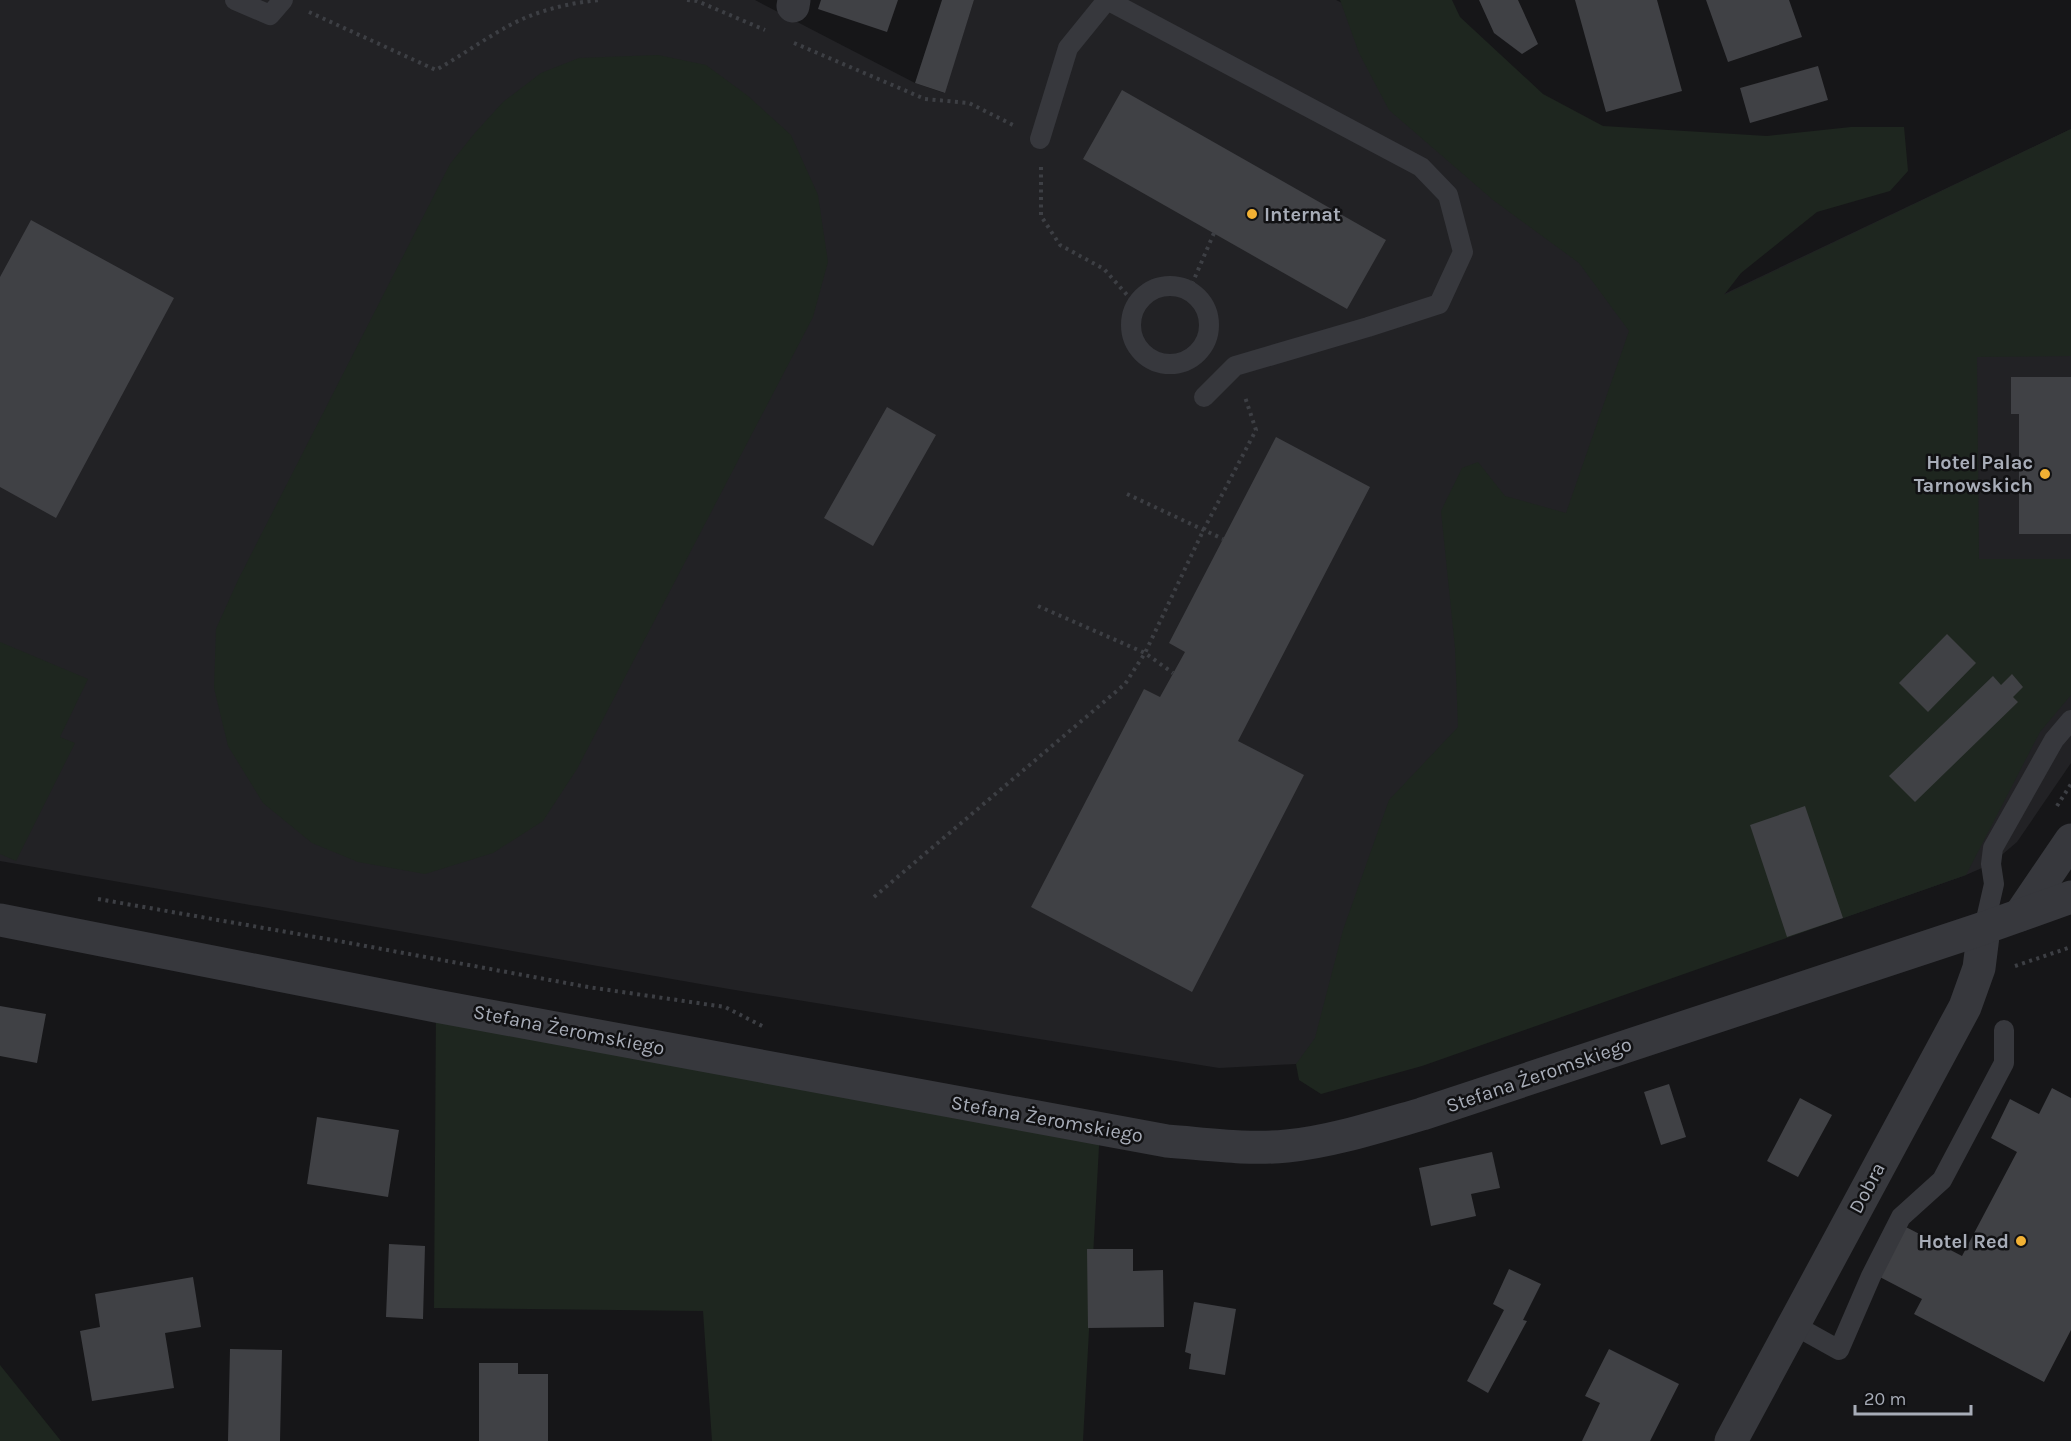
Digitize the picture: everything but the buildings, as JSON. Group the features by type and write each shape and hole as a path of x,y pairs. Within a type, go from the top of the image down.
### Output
{"street":[{"path":"2020,915 2071,840"},
{"name":"Stefana Żeromskiego","path":"0,920 436,1006 1167,1141 1247,1147 1288,1146 1346,1135 1422,1114 1984,928 2071,897"},
{"name":"Dobra","path":"1731,1441 1965,1007 1979,968 1984,928"}],"lane":[{"path":"235,0 270,15 283,0"},
{"path":"1040,139 1068,48 1107,0 1421,168 1448,195 1463,252 1439,304 1235,366 1204,397"},
{"path":"1175,286 1189,291 1202,301 1208,314 1209,330 1205,344 1195,356 1181,363 1166,364 1151,359 1139,349 1132,335 1131,320 1136,306 1146,294 1160,287 1175,286"},
{"path":"1984,928 1994,885 1990,864 1993,848 2054,740 2071,720"},
{"path":"1794,1325 1839,1350 1871,1276 1901,1217 1942,1180 2004,1063 2004,1030"}],"path":[{"path":"283,0 436,70 504,28 543,11 600,0"},
{"path":"687,0 697,1 773,34"},
{"path":"784,38 925,99 969,103 1040,139 1041,216 1060,245 1104,269 1136,306"},
{"path":"1189,291 1214,233"},
{"path":"874,897 1125,684 1145,653 1203,531 1256,430 1235,366"},
{"path":"1127,494 1203,531 1223,538"},
{"path":"1038,606 1145,653 1173,673"},
{"path":"2054,811 2071,784"},
{"path":"88,897 588,987 725,1007 776,1033"},
{"path":"1979,968 2015,966 2071,947"}],"shaded area":[{"path":"0,0 755,0 915,83 944,93 974,0 1336,0 1399,30 1722,295 2071,129 2071,763 2017,842 1991,864 1966,875 1843,918 1429,1023 1296,1064 1219,1068 729,989 0,861"},
{"path":"1340,0 1452,0 1460,17 1543,94 1603,126 1767,136 1851,127 1904,127 1908,171 1890,191 1817,212 1741,273 1724,295 2071,129 2071,356 1977,357 1979,559 2071,559 2071,695 2040,732 1966,875 1422,1066 1321,1094 1299,1080 1296,1064 1315,1038 1343,930 1389,800 1458,727 1455,648 1441,511 1462,468 1478,462 1505,496 1566,513 1629,331 1579,263 1493,200 1389,110 1359,53"},
{"path":"658,55 706,65 748,96 791,135 818,195 828,262 813,317 577,769 543,821 493,853 425,874 358,862 312,843 263,803 228,746 214,688 216,629 238,580 450,164 503,102 541,73 579,58"},
{"path":"0,642 88,679 60,737 75,743 16,861 0,854"},
{"path":"436,1006 1100,1128 1083,1441 712,1441 703,1311 434,1308"},
{"path":"0,1365 61,1441 0,1441"}],"place":[{"name":"Internat","path":"1252,214"},
{"name":"Hotel Palac Tarnowskich","path":"2045,474"},
{"name":"Hotel Red","path":"2021,1241"}]}
